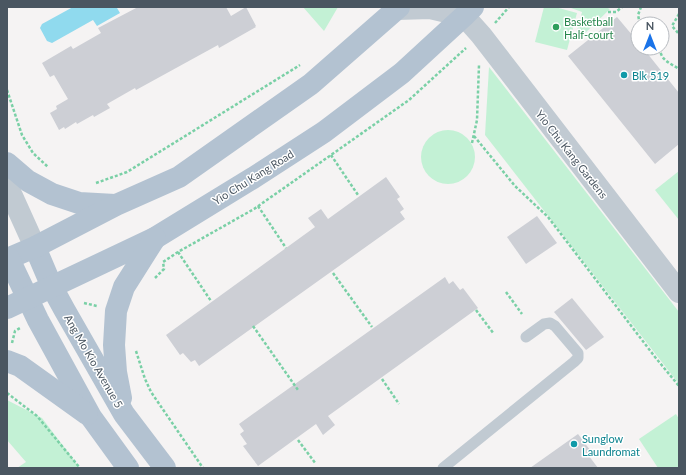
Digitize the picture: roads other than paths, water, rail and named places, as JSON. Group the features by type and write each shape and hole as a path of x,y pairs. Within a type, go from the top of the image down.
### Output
{"main road":[{"path":"128,468 91,416 38,320 8,258 35,247 116,205 179,177 311,84 398,8"},
{"name":"Yio Chu Kang Road","path":"7,308 155,238 260,174 324,132 402,73 467,10"},
{"path":"7,163 28,181 52,194 79,203 116,205"},
{"path":"124,414 116,372 114,345 116,311 124,287 155,238"},
{"name":"Ang Mo Kio Avenue 5","path":"35,247 64,309 124,414 165,468"},
{"path":"7,360 20,366 91,416"}],"street":[{"path":"398,8 467,10"},
{"name":"Yio Chu Kang Gardens","path":"467,10 481,35 679,292"},
{"path":"7,185 35,247"}],"lane":[{"path":"443,468 548,385 578,358 578,353 555,326 550,323 544,324 526,337"}],"water":[{"path":"73,7 118,7 117,8 120,13 97,26 93,20 52,43 47,41 40,28 42,24"}],"place":[{"name":"Basketball Half-court","path":"556,27"},
{"name":"Blk 519","path":"624,75"},
{"name":"Sunglow Laundromat","path":"574,444"}]}
